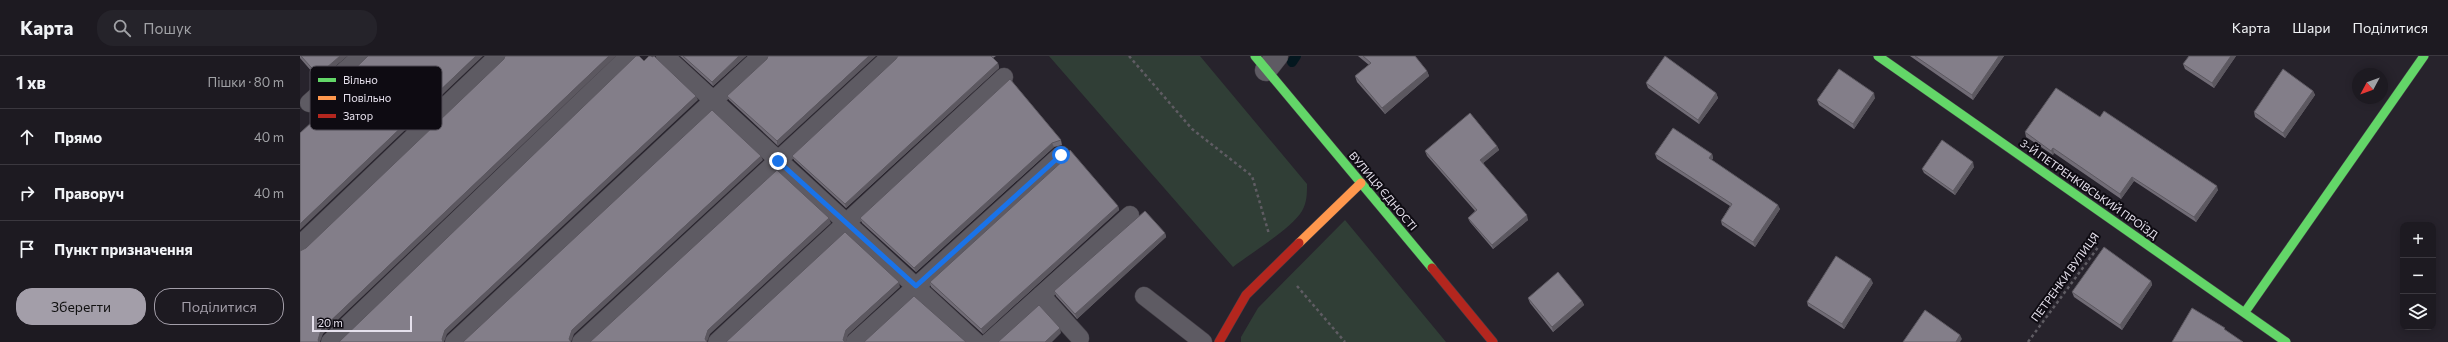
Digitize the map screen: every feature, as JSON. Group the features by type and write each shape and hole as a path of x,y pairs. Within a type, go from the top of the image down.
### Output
{"street":[{"name":"3-Й ПЕТРЕНКІВСЬКИЙ ПРОЇЗД","path":"1878,56 2286,342"},
{"path":"2245,312 2424,56"},
{"name":"ВУЛИЦЯ ЄДНОСТІ","path":"1266,61 1361,183 1493,342"},
{"path":"1219,342 1246,295 1277,263 1361,183"}],"lane":[{"path":"348,66 361,56"},
{"path":"442,109 498,56"},
{"path":"330,342 630,56"},
{"path":"665,56 976,342"},
{"path":"454,342 714,102 761,56"},
{"path":"581,342 891,56"},
{"path":"717,342 1004,77"},
{"path":"300,245 420,130"},
{"path":"855,342 1061,155"},
{"path":"988,342 1130,215"},
{"path":"1041,295 1080,338"},
{"path":"1144,296 1203,342"}],"path":[{"path":"1129,56 1192,129 1252,176 1277,263 1345,342"},
{"name":"ПЕТРЕНКИ ВУЛИЦЯ","path":"2028,342 2116,222"}],"green space":[{"path":"1049,56 1200,56 1307,184 1307,195 1304,208 1297,218 1280,233 1233,267"},
{"path":"1345,220 1446,342 1241,342 1241,337 1258,308"}],"building":[{"path":"301,56 340,56 328,66 310,66"},
{"path":"368,56 476,56 442,88 442,66 358,66"},
{"path":"505,56 609,56 321,330 318,340 319,342 300,342 300,251 306,248 430,130 442,130 442,118 504,59"},
{"path":"636,56 639,56 644,61 649,56 654,56 696,96 445,330 442,339 443,342 339,342"},
{"path":"683,56 739,56 712,82"},
{"path":"768,56 869,56 777,141 727,96 767,59"},
{"path":"898,56 991,56 998,63 845,204 792,156"},
{"path":"1363,56 1415,56 1427,71 1382,108 1355,76 1371,63"},
{"path":"1665,56 1716,93 1698,120 1646,83"},
{"path":"1915,56 1999,56 1972,95"},
{"path":"2189,56 2231,56 2212,83 2183,64"},
{"path":"1839,69 1874,93 1853,124 1817,100"},
{"path":"2283,69 2313,91 2283,133 2254,112"},
{"path":"1010,79 1061,140 1052,143 914,268 860,218"},
{"path":"2056,88 2100,117 2104,111 2217,186 2194,217 2132,177 2120,194 2053,148 2051,151 2025,132"},
{"path":"712,110 761,156 572,330 569,339 571,342 463,342"},
{"path":"1470,113 1497,146 1480,160 1527,215 1492,245 1468,218 1477,210 1425,151"},
{"path":"310,124 310,130 398,130 300,224 300,133"},
{"path":"1673,128 1712,154 1709,158 1778,205 1753,242 1721,221 1732,204 1655,154"},
{"path":"1942,140 1973,162 1953,191 1922,169"},
{"path":"1070,150 1118,206 981,329 930,282 1066,158"},
{"path":"777,170 829,218 708,330 705,339 707,342 590,342"},
{"path":"1145,211 1165,233 1075,314 1054,291"},
{"path":"845,232 899,282 846,330 843,340 845,342 726,342"},
{"path":"2104,247 2151,281 2120,325 2072,292"},
{"path":"1836,256 1871,279 1842,324 1807,302"},
{"path":"1558,272 1582,301 1552,327 1528,298"},
{"path":"914,296 966,342 864,342"},
{"path":"1039,305 1060,328 1045,342 998,342"},
{"path":"2192,308 2225,328 2224,329 2243,342 2172,342"},
{"path":"1925,310 1960,335 1956,342 1903,342"}],"waterway":[{"path":"1292,62 1296,56"}],"traffic: fast":[{"path":"1255,56 1432,268"},
{"path":"1878,56 2286,342"},
{"path":"2245,312 2424,56"}],"traffic: slow":[{"path":"1299,243 1361,183"}],"traffic: jam":[{"path":"1219,342 1246,295 1299,243"},
{"path":"1432,268 1493,342"}],"route":[{"path":"778,161 916,286 1061,155"}]}
